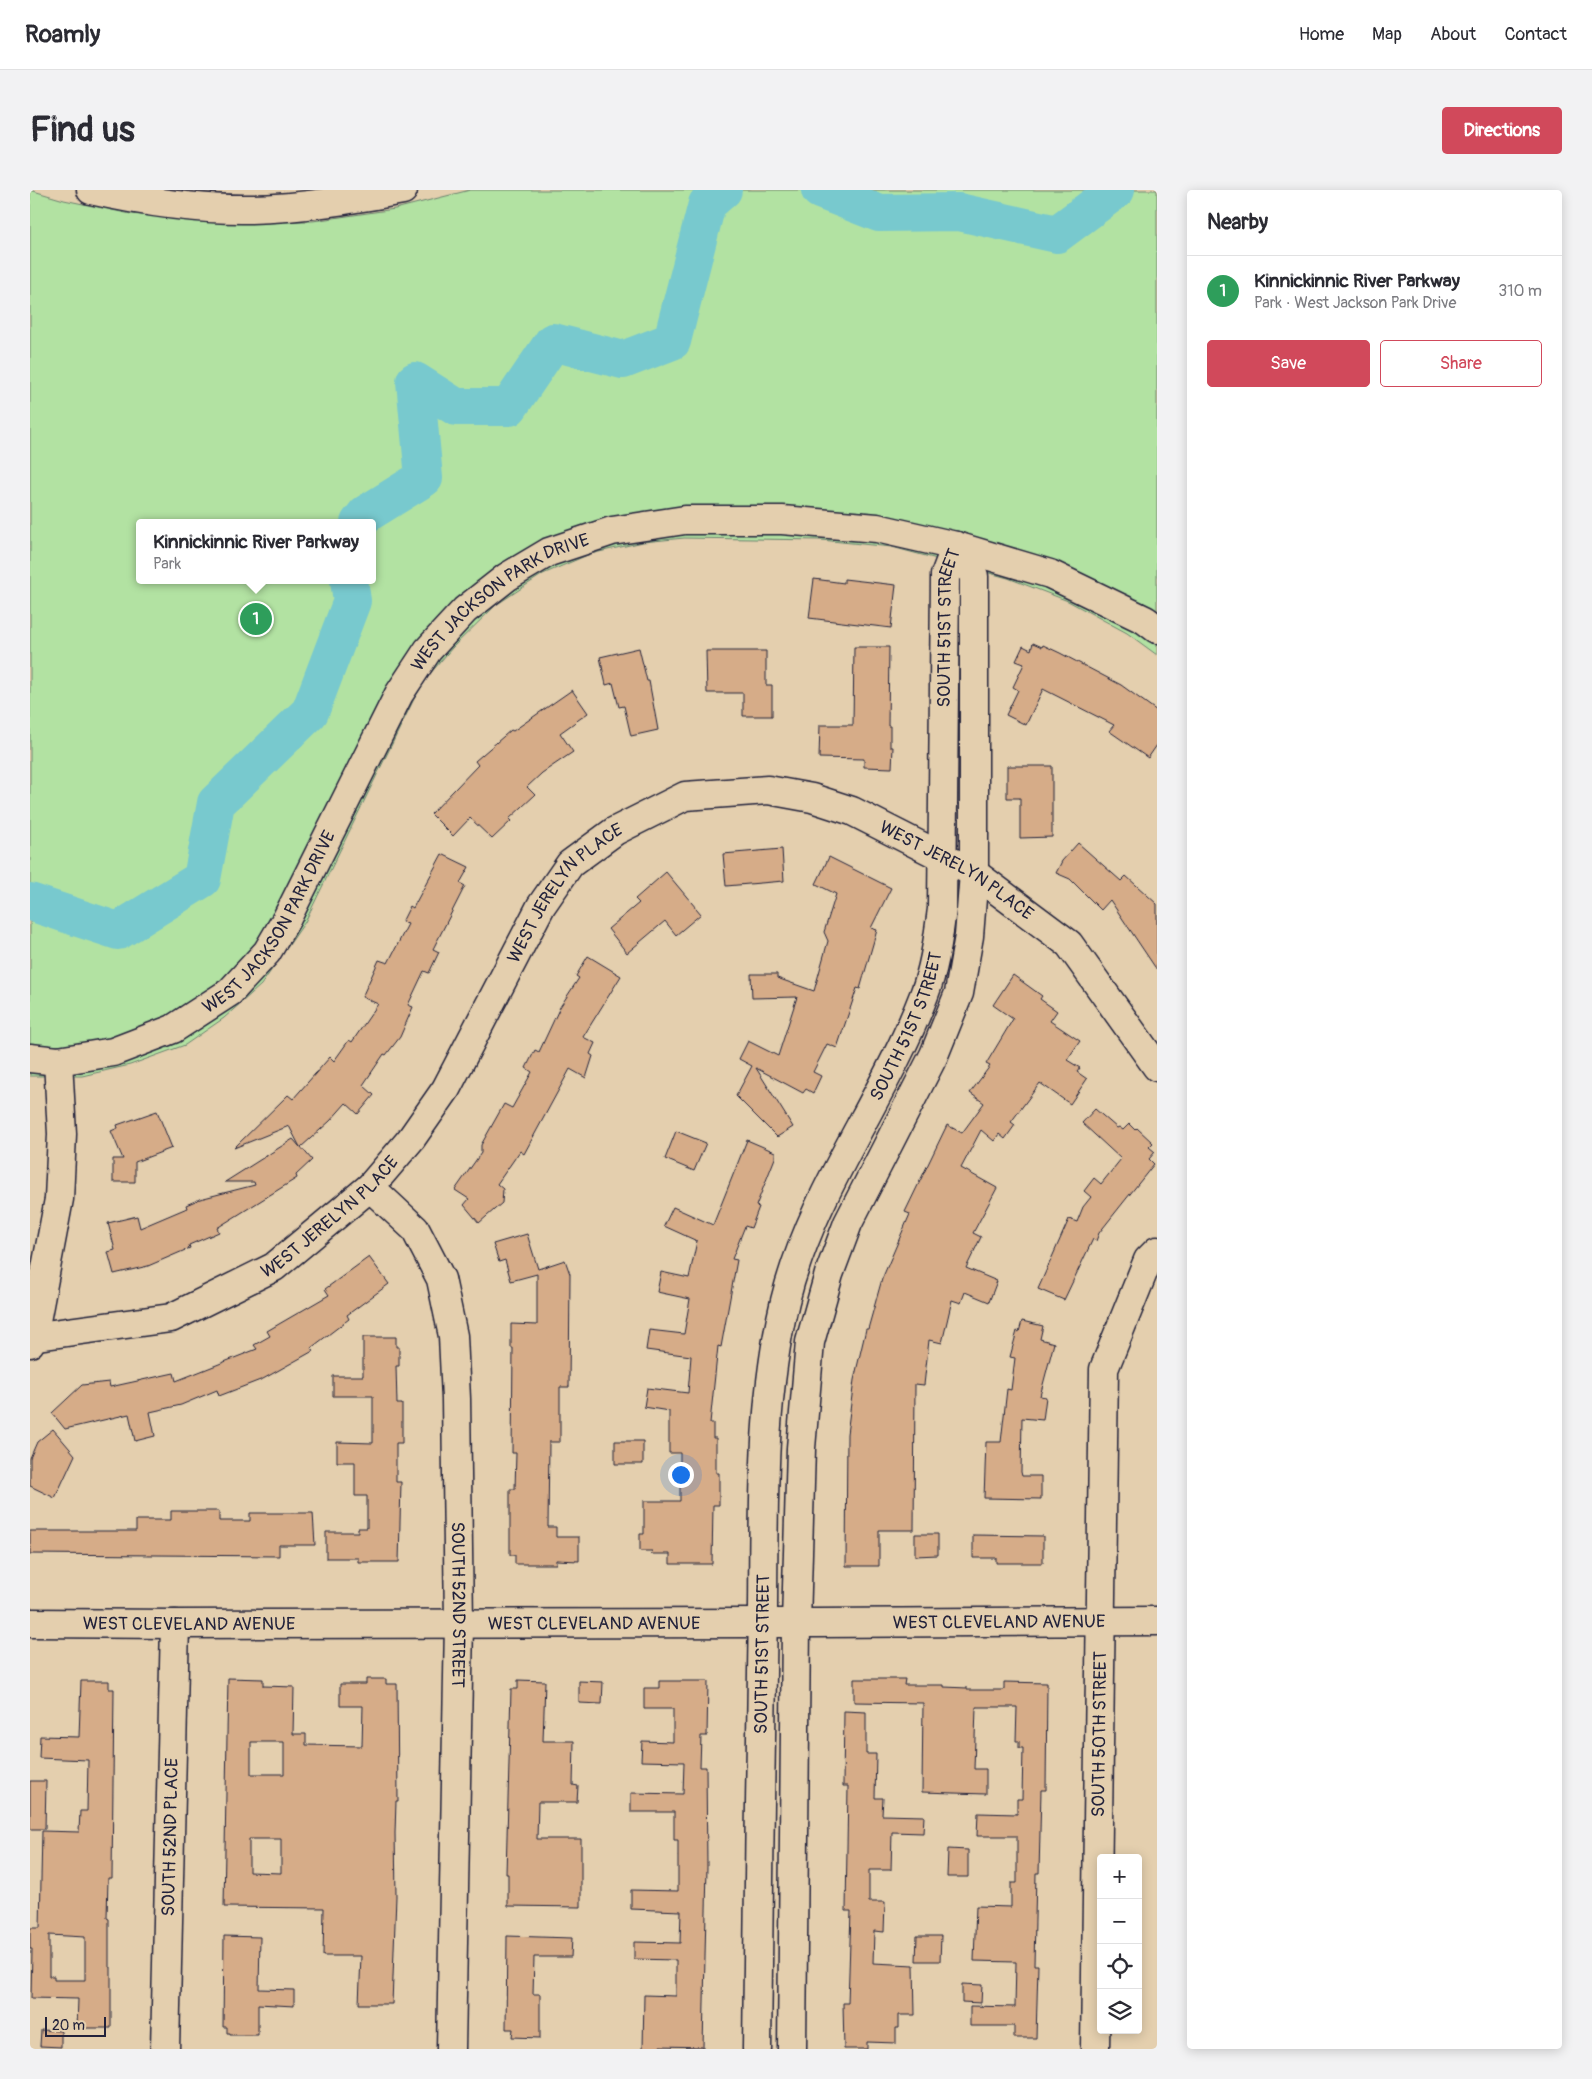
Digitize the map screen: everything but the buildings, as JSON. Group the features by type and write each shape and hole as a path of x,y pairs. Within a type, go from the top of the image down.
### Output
{"street":[{"path":"91,190 150,202 203,208 251,209 298,206 403,190"},
{"name":"WEST JACKSON PARK DRIVE","path":"30,1058 58,1061 113,1052 173,1029 230,992 267,952 287,918 400,694 428,650 465,610 507,577 549,552 612,531 684,520 782,520 877,528 956,546 1050,574 1145,620 1157,629"},
{"name":"SOUTH 51ST STREET","path":"757,2049 762,1623 765,1481 771,1382 785,1301 796,1262 817,1208 905,1040 925,993 935,960 942,909 945,575 956,546"},
{"name":"SOUTH 51ST STREET","path":"792,2049 796,1623 801,1448 810,1342 829,1274 848,1223 934,1056 959,993 969,936 974,874 974,576 956,546"},
{"name":"WEST JERELYN PLACE","path":"31,1339 171,1318 274,1267 370,1187 411,1139 446,1089 541,906 570,864 615,831 685,796 768,790 812,798 852,811 974,874 1069,944 1157,1067"},
{"path":"31,1339 59,1199 62,1134 58,1061"},
{"name":"SOUTH 52ND STREET","path":"370,1187 415,1229 441,1279 453,1336 456,1399 459,1623 451,2049"},
{"name":"SOUTH 50TH STREET","path":"1095,2049 1104,1369 1148,1260 1157,1251"},
{"path":"796,1262 829,1274"},
{"name":"WEST CLEVELAND AVENUE","path":"30,1623 1157,1621"},
{"name":"SOUTH 52ND PLACE","path":"165,2049 175,1624"}],"green space":[{"path":"30,190 64,200 131,214 216,222 313,221 395,209 470,190 1157,190 1157,655 1127,633 1068,601 1008,578 892,547 821,540 684,538 643,542 590,554 543,574 496,605 452,648 429,675 414,699 305,922 261,985 224,1018 185,1045 130,1065 82,1076 30,1076"}],"waterway":[{"path":"362,519 366,514 424,478 415,381 456,407 509,407 553,342 623,360 672,341 707,204 723,190"},
{"path":"820,190 879,213 959,212 1057,234 1116,190"},
{"path":"30,902 118,931 202,879 216,803 310,712 352,601 350,584"}],"place":[{"name":"Kinnickinnic River Parkway","path":"256,619"}]}
